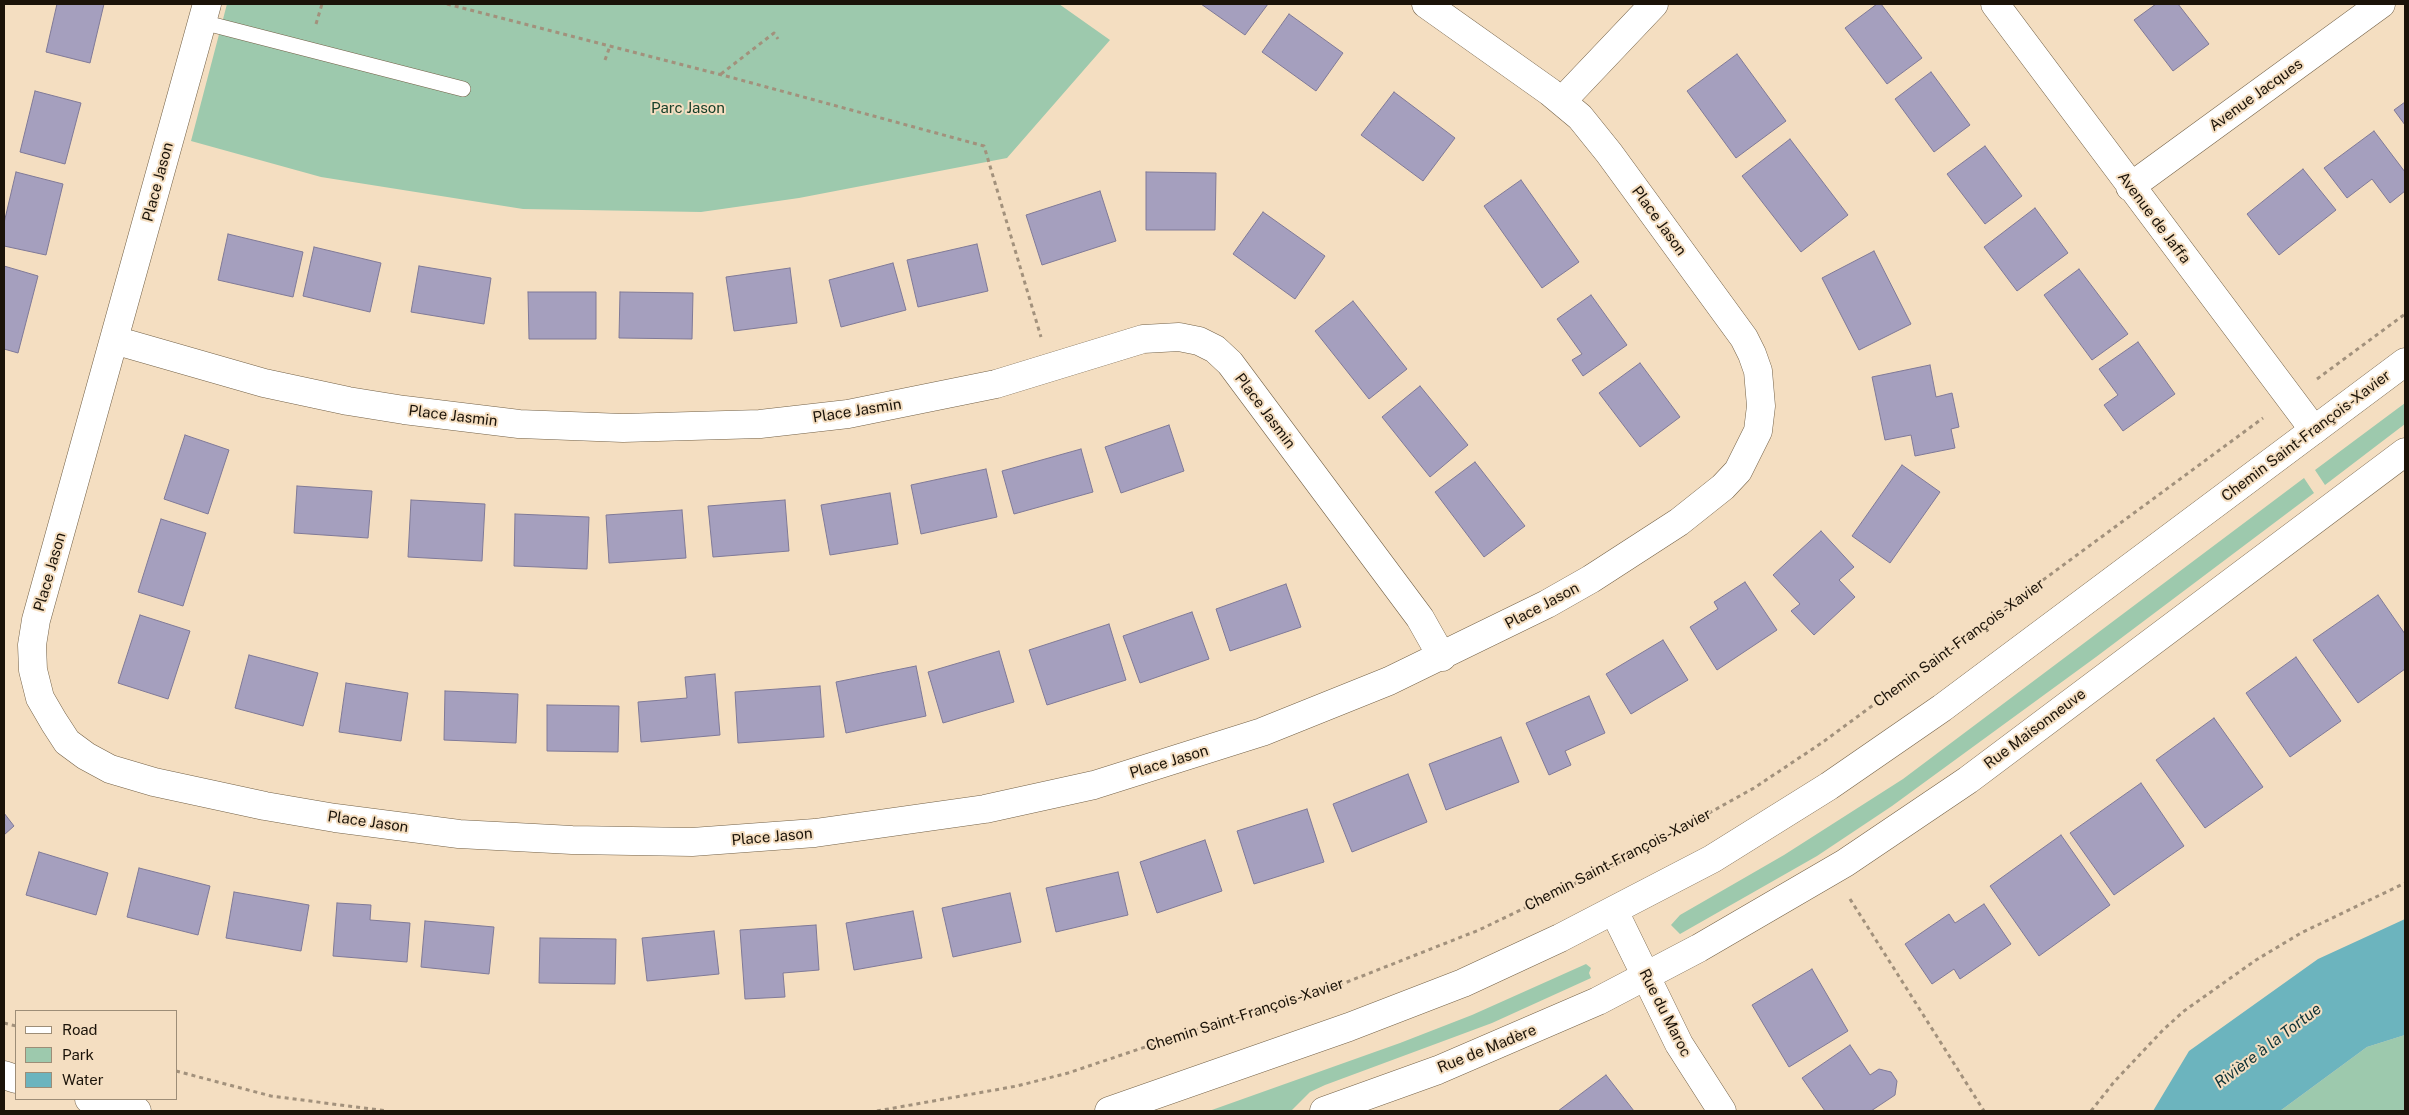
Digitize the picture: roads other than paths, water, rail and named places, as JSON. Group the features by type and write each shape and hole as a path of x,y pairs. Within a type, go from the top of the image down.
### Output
{"street":[{"name":"Place Jason","path":"205,13 36,620 32,644 34,670 40,698 67,742 86,756 110,768 154,782 265,806 335,818 459,834 572,840 692,842 815,833 985,809 1094,785 1204,752 1306,716 1442,657 1547,604 1591,579 1679,522 1724,487 1738,470 1758,431 1761,389 1752,354 1744,338 1596,135 1562,101 1426,4"},
{"path":"1562,101 1654,4"},
{"name":"Avenue de Jaffa","path":"1996,4 2130,187 2314,430"},
{"name":"Avenue Jacques","path":"2130,187 2382,4"},
{"name":"Place Jasmin","path":"114,340 264,383 357,403 519,424 623,428 760,424 848,414 996,384 1143,339 1179,337 1198,341 1215,349 1230,363 1420,618 1442,657"},
{"name":"Chemin Saint-François-Xavier","path":"1109,1111 1192,1084 1412,1004 1506,964 1614,911 1712,859 1772,824 1880,752 2024,647 2405,362"},
{"name":"Rue Maisonneuve","path":"1645,977 1791,896 1892,833 1968,780 2405,452"},
{"name":"Rue du Maroc","path":"1614,911 1679,1044 1722,1111"},
{"name":"Rue de Madère","path":"1324,1111 1493,1047 1589,1005 1645,977"},
{"path":"93,1100 137,1111"}],"lane":[{"path":"205,13 463,89"}],"water":[{"name":"Rivière à la Tortue","path":"2405,919 2405,1035 2367,1047 2280,1111 2153,1111 2189,1051 2318,959"}],"park label":[{"name":"Parc Jason","path":"688,108"}]}
